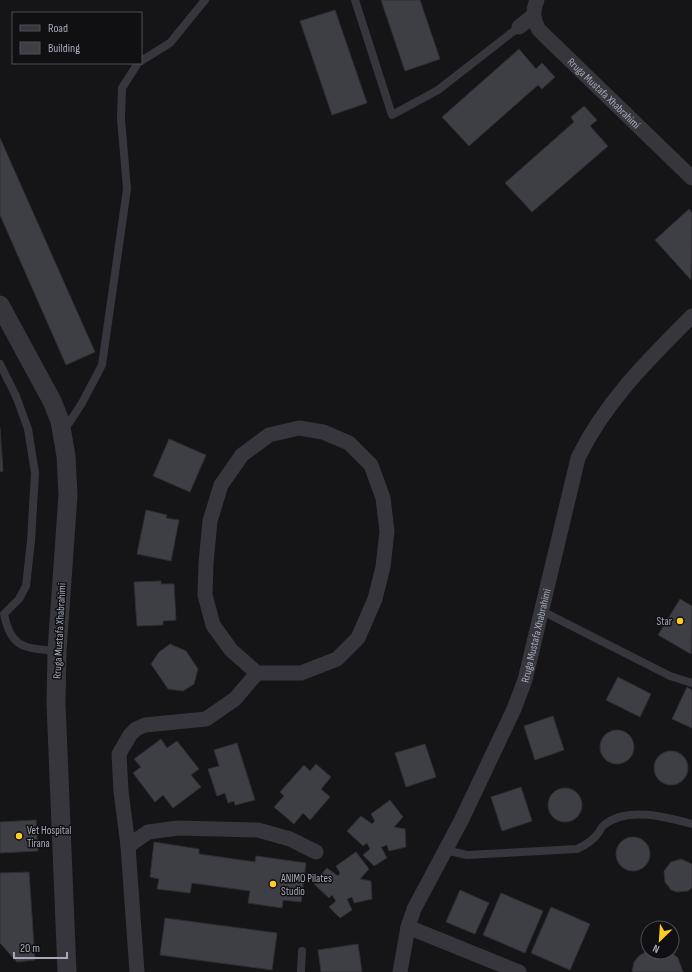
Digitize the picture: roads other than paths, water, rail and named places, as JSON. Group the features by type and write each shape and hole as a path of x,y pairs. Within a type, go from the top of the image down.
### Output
{"street":[{"path":"519,27 533,16 534,7 537,0"},
{"name":"Rruga Mustafa Xhabrahimi","path":"533,16 539,30 692,178"},
{"name":"Rruga Mustafa Xhabrahimi","path":"0,305 52,401 62,429 67,465 68,495 57,650 56,703 67,972"},
{"name":"Rruga Mustafa Xhabrahimi","path":"400,972 408,927 414,909 445,850 514,709 524,680 542,611 572,478 584,446 616,396 639,369 692,316"},
{"path":"137,972 128,846 121,790 119,754 123,743 136,728 206,719 235,699 257,673 301,673 337,659 358,638 375,599 383,567 387,532 383,498 371,465 349,443 323,432 299,428 269,435 242,455 221,485 210,521 206,562 206,595 213,625 231,650 257,673"},
{"path":"128,846 148,832 178,828 258,830 290,839 316,852"},
{"path":"408,927 519,972"}],"lane":[{"path":"142,60 170,43 205,0"},
{"path":"355,0 392,115 438,90 519,27"},
{"path":"62,429 69,423 82,403 102,365 127,189 121,119 122,88 137,64"},
{"path":"0,364 16,396 28,429 35,473 31,540 26,586 19,599 4,614 10,636 20,644 34,649 57,650"},
{"path":"542,611 670,676 692,683"},
{"path":"445,850 467,854 577,849 587,845 604,825 618,818 636,815 660,815 692,824"},
{"path":"301,972 302,951"}],"place":[{"name":"Star","path":"680,621"},
{"name":"Vet Hospital Tirana","path":"19,836"},
{"name":"ANIMO Pilates Studio","path":"273,884"}]}
